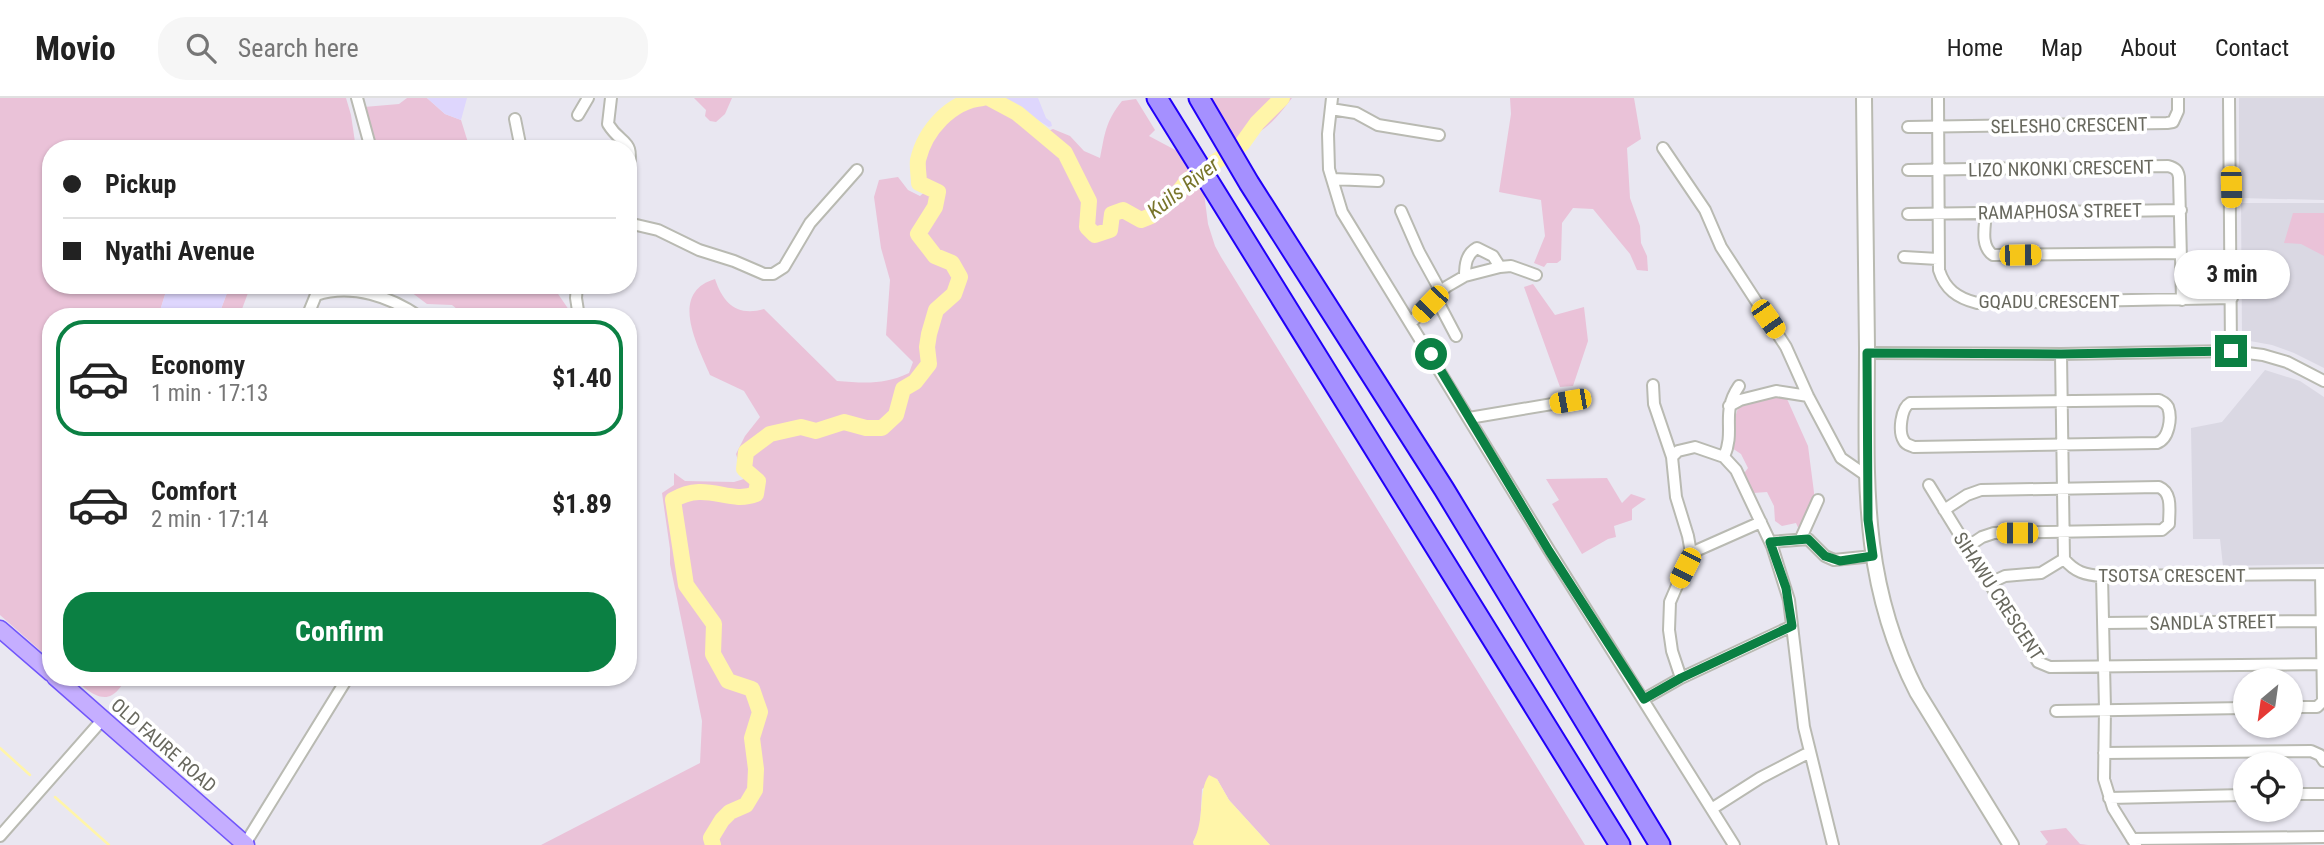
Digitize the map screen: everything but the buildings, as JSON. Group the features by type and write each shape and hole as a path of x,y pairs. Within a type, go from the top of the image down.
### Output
{"highway":[{"path":"1157,98 1620,845"},
{"path":"1199,98 1244,176 1444,489 1660,845"}],"main road":[{"path":"1864,98 1867,476 1868,520 1873,556 1883,606 1906,672 2011,845"},
{"path":"0,629 42,665"},
{"name":"OLD FAURE ROAD","path":"65,686 245,845"}],"street":[{"path":"357,98 369,140"},
{"path":"578,115 588,98"},
{"path":"611,98 608,124 623,140"},
{"name":"GQADU CRESCENT","path":"1938,98 1939,270 1948,288 1958,296 1977,303 2232,298"},
{"name":"SELESHO CRESCENT","path":"1938,127 2166,123 2173,122 2177,117 2178,98"},
{"path":"2229,98 2231,351"},
{"path":"1440,135 1378,125 1331,104 1329,169 1342,212 1549,551 1734,845"},
{"path":"515,120 519,140"},
{"path":"1908,127 1938,127"},
{"path":"1663,148 1705,210 1721,247 1796,364 1808,396 1841,458 1867,476"},
{"name":"LIZO NKONKI CRESCENT","path":"1939,170 2168,166 2178,171 2182,300"},
{"path":"637,225 658,230 699,250 764,274 773,274 784,267 810,223 858,170"},
{"path":"1908,170 1939,170"},
{"path":"1333,180 1378,181"},
{"name":"RAMAPHOSA STREET","path":"1940,213 2181,210"},
{"path":"1401,211 1455,336"},
{"path":"1986,212 1985,245 1993,255 2182,253"},
{"path":"1908,214 1940,213"},
{"path":"1465,276 1467,257 1477,248 1493,256 1500,267"},
{"path":"1904,257 1938,259"},
{"path":"1411,323 1438,295 1465,276 1511,266 1536,275"},
{"path":"311,308 316,295 322,294"},
{"path":"373,294 406,308"},
{"path":"1867,353 2231,351 2263,355 2287,362 2324,381"},
{"path":"1990,583 2005,576 2040,573 2064,559 2061,354"},
{"path":"1653,385 1654,404 1672,457 1676,497 1691,553 1670,602 1669,630 1672,651 1681,678"},
{"path":"1724,457 1728,448 1729,406 1739,386"},
{"path":"1729,406 1740,400 1776,391 1808,396"},
{"path":"1469,418 1570,401 1576,396"},
{"path":"2159,400 2168,408 2168,433 2161,442 2062,444 1914,447 1902,439 1902,413 1904,407 1910,403 2159,400"},
{"path":"1672,457 1678,451 1695,447 1724,457 1736,470 1770,542 1786,588 1804,727 1833,845"},
{"name":"SIHAWU CRESCENT","path":"1929,485 2038,662 2050,667 2104,666"},
{"name":"SIHAWU CRESCENT","path":"1944,510 1967,495 1981,490 2159,488 2166,490 2169,495 2169,524 2162,530 2063,532"},
{"path":"1801,538 1818,500"},
{"path":"1691,553 1761,523"},
{"path":"1967,547 1994,533 2063,532"},
{"path":"1770,542 1801,538 1811,540 1825,556 1840,561 1873,556"},
{"name":"TSOTSA CRESCENT","path":"2064,559 2076,571 2085,575 2102,576 2322,574"},
{"path":"2303,708 2317,707 2321,704 2322,574"},
{"path":"2102,576 2104,779 2113,808 2134,842 2324,837"},
{"name":"SANDLA STREET","path":"2103,623 2322,621"},
{"path":"1644,699 1681,678 1792,626"},
{"path":"2104,666 2323,664"},
{"path":"245,845 342,686"},
{"path":"2056,711 2233,708"},
{"path":"0,836 103,719"},
{"path":"2104,753 2311,751 2320,755 2324,761"},
{"path":"1713,808 1760,778 1810,752"},
{"path":"2303,794 2324,794"},
{"path":"2109,798 2233,795"}],"shaded area":[{"path":"0,98 346,98 355,140 42,140 42,294 165,294 161,308 42,308 42,652 0,615"},
{"path":"407,98 427,98 445,114 461,120 467,140 373,140 364,107 399,104"},
{"path":"694,98 732,98 725,114 716,122 705,116 706,110"},
{"path":"989,98 1017,113 1041,134 1053,129 1070,136 1084,151 1100,158 1106,128 1112,115 1122,101 1136,99 1155,130 1149,136 1179,152 1204,193 1208,224 1221,257 1585,845 1270,845 1229,800 1217,779 1202,789 1200,829 1194,845 541,845 700,763 702,721 670,564 662,493 674,485 674,473 685,481 734,482 744,479 736,454 745,436 760,417 744,391 710,375 690,321 693,296 701,286 715,279 722,295 732,306 746,311 764,309 837,381 865,383 909,373 913,362 886,335 890,280 881,248 874,197 879,180 898,177 908,190 920,196 928,189 919,183 918,160 933,128 960,105"},
{"path":"1211,98 1292,98 1268,126 1253,135 1234,141"},
{"path":"1510,98 1634,98 1641,139 1627,148 1630,198 1640,226 1648,271 1637,270 1630,254 1593,209 1573,208 1562,223 1561,260 1547,263 1544,267 1534,263 1545,236 1541,200 1499,192 1511,114"},
{"path":"2239,98 2324,98 2324,200 2239,198"},
{"path":"2241,203 2324,203 2324,368 2294,353 2250,341 2242,336"},
{"path":"2293,213 2324,213 2324,256 2301,244 2284,243"},
{"path":"1533,284 1555,315 1584,307 1588,341 1573,386 1560,387 1524,287"},
{"path":"227,294 248,294 242,308 221,308"},
{"path":"414,294 558,294 568,308 456,308 452,305 427,304"},
{"path":"2265,370 2300,381 2324,397 2324,564 2223,566 2220,539 2193,539 2191,428 2222,422"},
{"path":"1783,390 1808,446 1815,500 1800,532 1796,523 1782,526 1775,521 1774,506 1767,492 1753,493 1742,476 1748,468 1741,454 1732,448 1732,428 1738,408"},
{"path":"1607,478 1622,503 1631,494 1646,499 1632,509 1632,520 1614,526 1616,537 1582,554 1552,504 1559,500 1546,479"},
{"path":"83,686 121,686 107,697 90,692"},
{"path":"1209,775 1217,779 1229,800 1270,845 1194,845 1203,790"},
{"path":"2066,828 2080,844 2088,845 2045,845 2048,842 2040,831"}],"sand":[{"path":"427,98 467,98 461,120 445,114"},
{"path":"1002,98 1038,98 1052,126 1049,127"},
{"path":"165,294 227,294 221,308 161,308"}],"waterway":[{"name":"Kuils River","path":"713,845 711,838 722,820 730,812 746,805 755,790 756,769 752,738 760,712 752,689 728,681 713,654 714,624 686,585 673,500 696,492 736,497 756,494 758,481 744,469 746,452 770,434 801,427 816,431 844,422 866,428 882,428 896,415 903,389 915,382 929,364 927,347 936,310 954,294 960,277 952,263 935,256 918,234 935,207 938,192 919,183 918,160 921,149 933,128 950,111 971,100 983,98"},
{"name":"Kuils River","path":"989,98 1017,113 1065,153 1089,201 1087,227 1095,235 1110,230 1112,214 1123,210 1141,220 1151,216 1177,194 1188,180 1242,144 1257,123 1282,98"},
{"path":"0,748 30,775"},
{"path":"55,797 109,845"}],"route":[{"path":"1431,354 1549,551 1644,699 1681,678 1792,626 1786,588 1770,542 1808,539 1825,556 1840,561 1873,556 1868,520 1866,453 1867,353 2231,351"}]}
